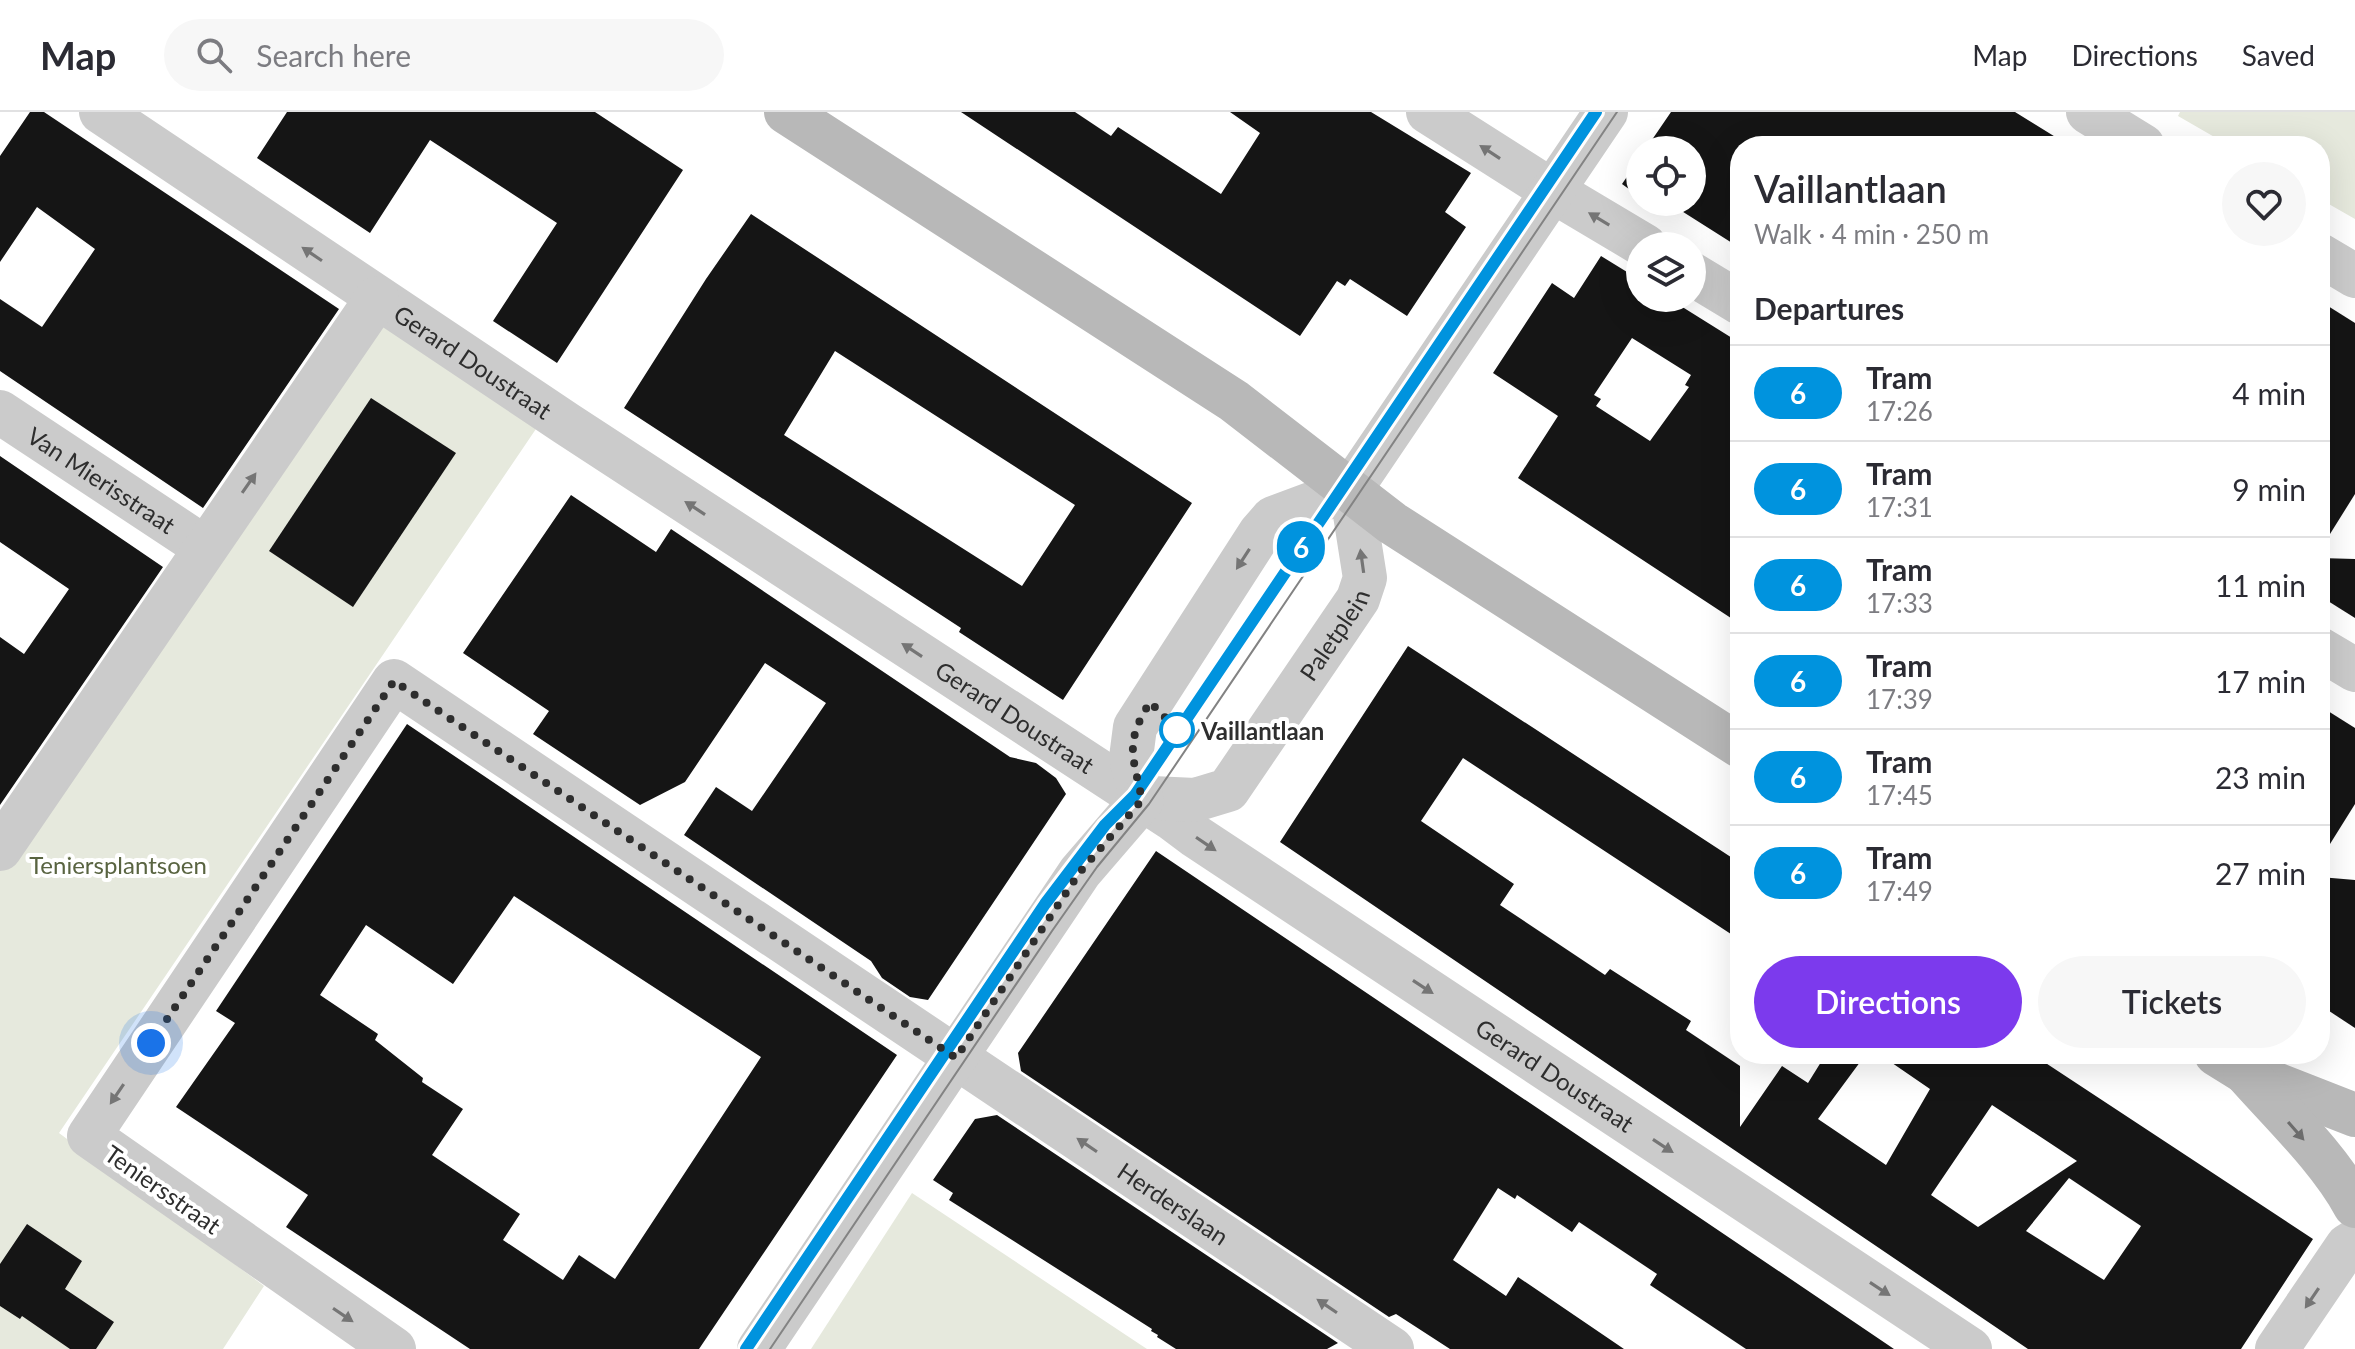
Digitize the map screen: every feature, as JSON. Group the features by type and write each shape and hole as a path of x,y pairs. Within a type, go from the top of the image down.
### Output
{"main road":[{"path":"786,112 1234,401 1392,523 1730,740"},
{"path":"2231,1064 2318,1156 2355,1206"},
{"path":"2232,1064 2355,1115"}],"street":[{"name":"Gerard Doustraat","path":"101,112 377,298 1970,1349"},
{"path":"1428,112 1626,235"},
{"path":"759,1349 1080,872 1142,800 1131,758 1135,727 1260,533 1273,518 1351,489 1606,112"},
{"path":"2088,112 2127,136"},
{"path":"2330,261 2355,276"},
{"path":"1706,282 1730,297"},
{"path":"0,849 377,298"},
{"name":"Van Mierisstraat","path":"0,412 204,547"},
{"name":"Paletplein","path":"1142,800 1195,800 1228,790 1358,599 1365,578 1351,489"},
{"path":"2330,655 2355,670"},
{"name":"Teniersstraat","path":"394,1349 292,1281 89,1136 394,681 956,1058"},
{"name":"Herderslaan","path":"956,1058 1392,1349"},
{"path":"2277,1349 2347,1246 2355,1241"}],"green space":[{"path":"2180,112 2355,112 2355,219 2330,205 2330,136 2213,136 2178,116"},
{"name":"Teniersplantsoen","path":"375,309 540,423 59,1133 264,1286 223,1349 0,1349 0,854"},
{"path":"912,1193 1147,1349 811,1349"}],"building":[{"path":"30,112 44,112 339,309 203,508 0,371 0,299 42,327 95,249 37,207 0,262 0,156"},
{"path":"287,112 595,112 683,170 557,363 493,321 557,223 430,140 370,233 257,158"},
{"path":"961,112 1075,112 1111,136 1118,127 1221,194 1260,133 1230,112 1371,112 1471,173 1445,212 1466,227 1407,316 1350,279 1345,286 1337,281 1300,336"},
{"path":"1671,112 2015,112 2054,136 1730,136 1730,242 1690,216 1706,216 1706,136 1655,136"},
{"path":"751,214 1192,503 1063,700 959,632 961,628 624,408","holes":["835,351 1075,505 1022,586 784,435"]},
{"path":"1601,256 1626,271 1626,312 1690,312 1730,337 1730,617 1518,478 1558,416 1493,373 1552,283 1574,298","holes":["1632,338 1691,375 1685,385 1689,387 1650,441 1596,406 1601,399 1594,395"]},
{"path":"2330,307 2355,323 2355,494 2330,534"},
{"path":"371,398 456,453 353,607 269,551"},
{"path":"0,456 163,567 0,805 0,637 24,654 69,589 0,542"},
{"path":"571,495 656,552 671,529 1010,757 1036,763 1056,778 1066,794 928,1000 910,997 882,978 871,961 684,835 716,787 752,811 826,703 765,663 685,782 640,805 533,734 549,711 463,653"},
{"path":"2330,558 2355,559 2355,618 2330,602"},
{"path":"1408,646 1730,856 1730,933 1463,758 1421,821 1514,884 1500,905 1605,975 1610,969 1691,1021 1686,1030 1730,1059 1730,1064 1740,1066 1740,1127 1782,1066 1808,1083 1820,1064 1859,1064 1818,1119 1886,1165 1930,1089 1894,1064 2047,1064 2313,1239 2241,1349 2028,1349 1280,842","holes":["1992,1105 2077,1161 1978,1227 1931,1195","2069,1178 2141,1226 2104,1280 2026,1231"]},
{"path":"2330,712 2355,728 2355,804 2330,844"},
{"path":"407,724 897,1055 699,1349 470,1349 286,1227 308,1195 176,1107 235,1023 216,1011","holes":["514,896 761,1057 615,1279 579,1255 563,1280 503,1240 520,1214 432,1155 463,1109 422,1082 423,1078 375,1040 378,1034 320,995 366,925 453,984"]},
{"path":"1156,851 1894,1349 1746,1349 1650,1285 1657,1274 1579,1222 1572,1232 1517,1195 1515,1199 1498,1188 1453,1260 1506,1296 1518,1277 1624,1349 1450,1349 1396,1314 1389,1317 1021,1071 1018,1053"},
{"path":"2330,878 2355,880 2355,1028 2330,1012"},
{"path":"997,1115 1338,1343 1327,1349 1176,1349 1157,1337 1152,1329 949,1200 953,1193 933,1180 975,1119"},
{"path":"27,1224 82,1261 65,1289 114,1322 96,1349 70,1349 22,1316 20,1319 0,1306 0,1264"}],"tram line":[{"path":"746,1349 1045,904 1105,825 1135,795 1596,112"},
{"name":"6","path":"746,1349 1045,904 1105,825 1135,795 1596,112"},
{"path":"770,1349 1052,931 1097,867 1149,804 1617,112"}],"place":[{"name":"Vaillantlaan","path":"1177,730"}],"route":[{"path":"151,1043 394,681 956,1058 1080,872 1142,800 1131,758 1135,727 1150,702 1177,730"}]}
